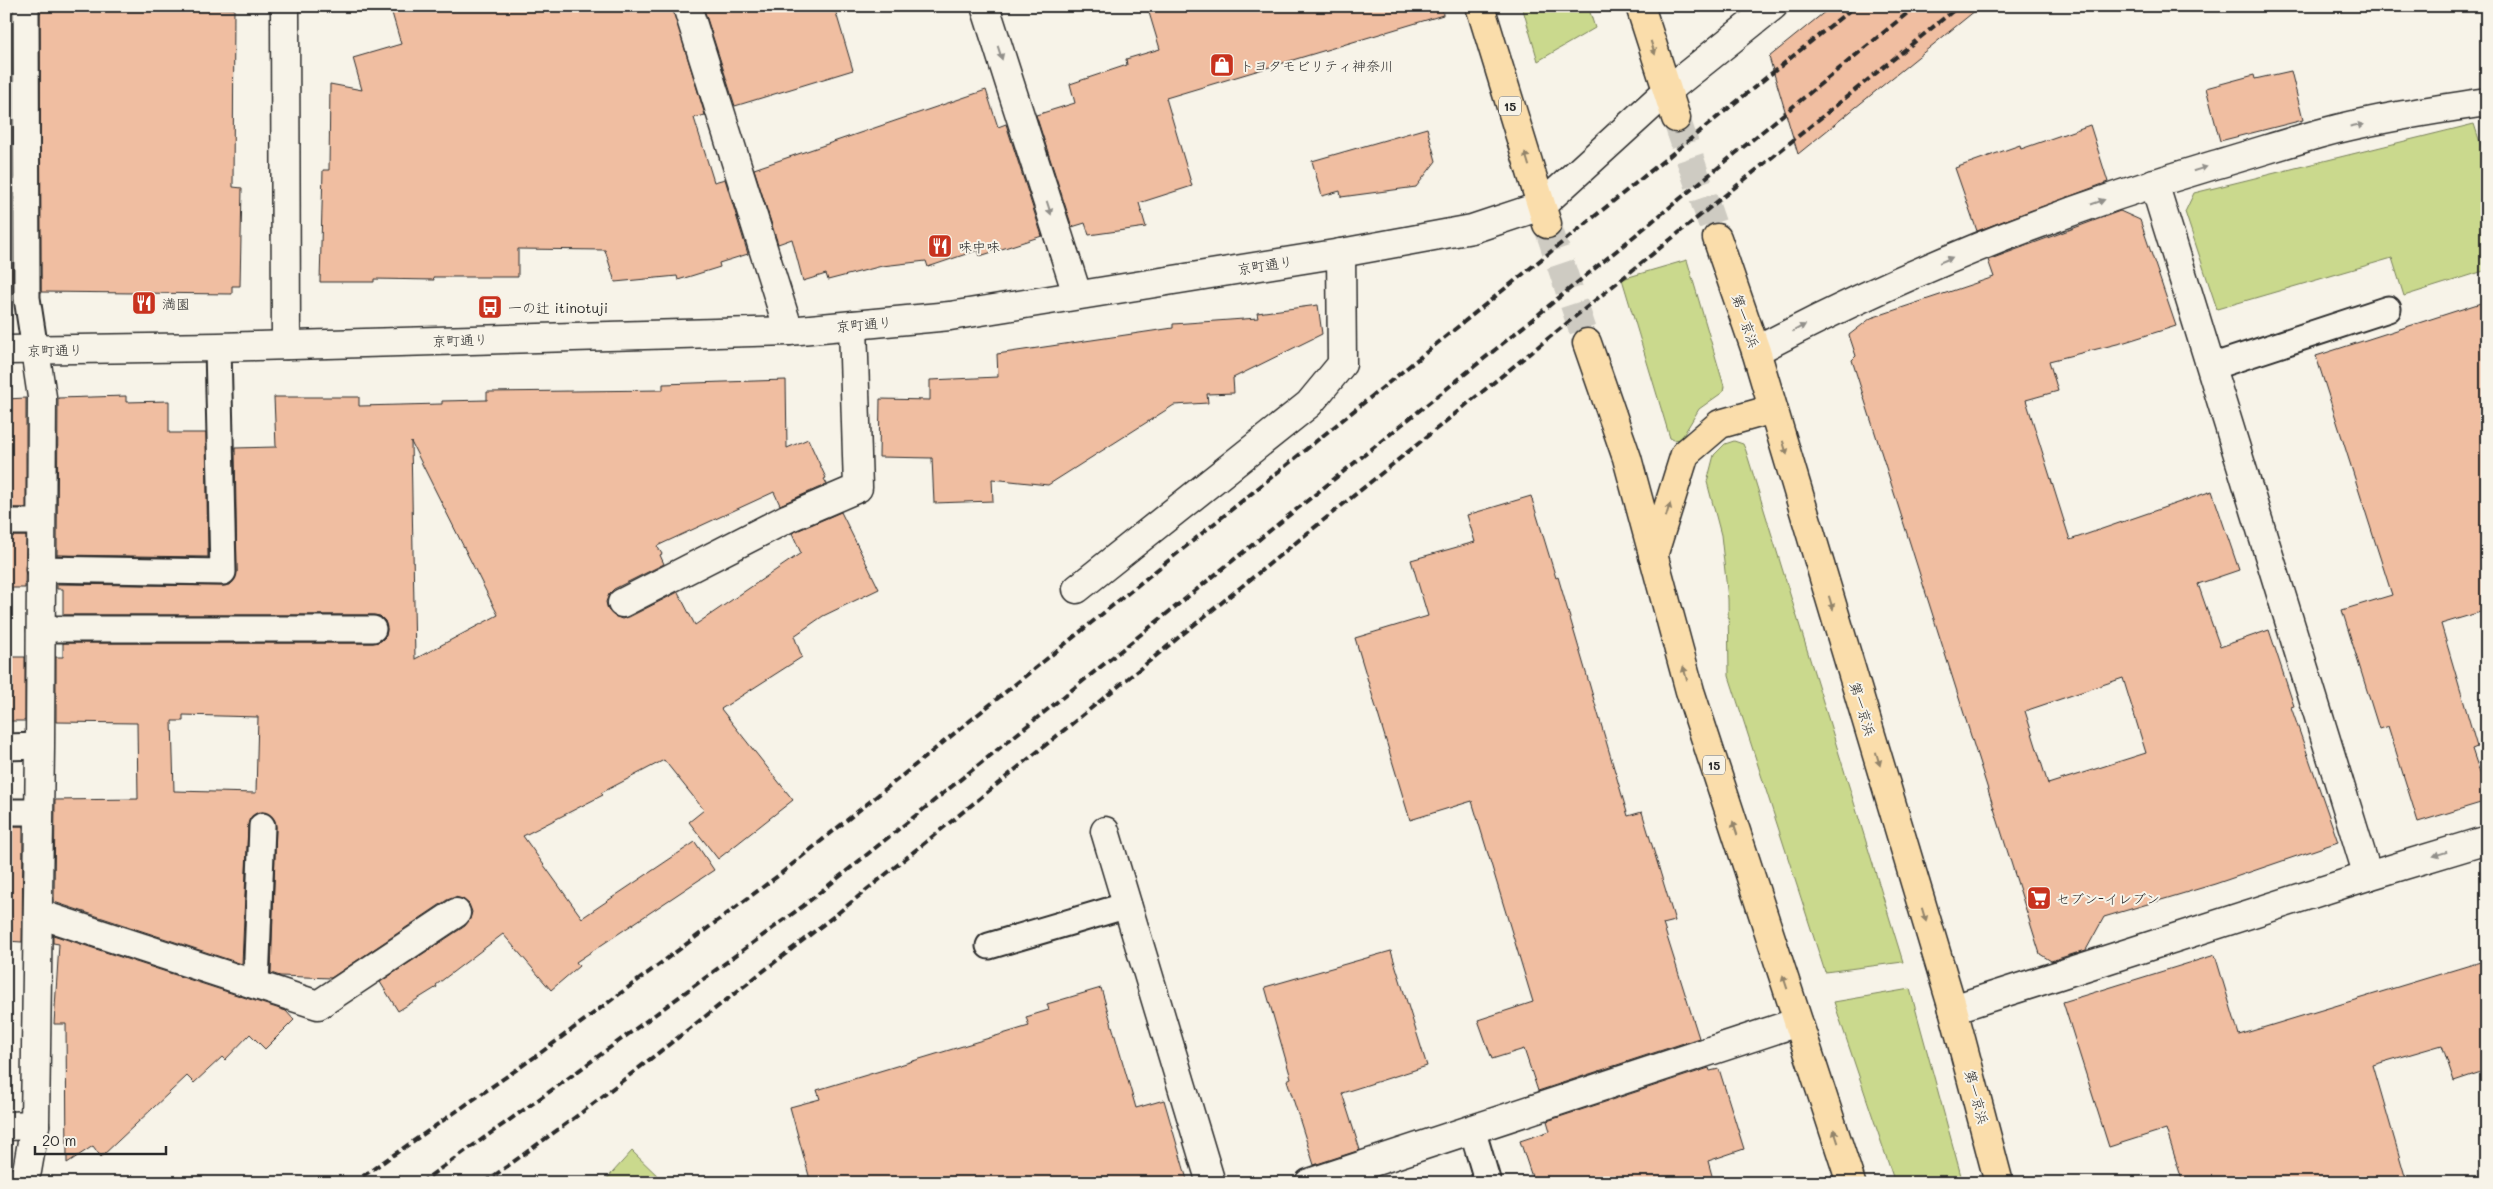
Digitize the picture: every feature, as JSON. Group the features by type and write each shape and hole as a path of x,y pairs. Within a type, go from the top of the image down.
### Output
{"highway":[{"name":"15","path":"1480,6 1544,215"},
{"path":"1640,6 1676,118"},
{"name":"第一京浜","path":"1718,238 1756,351 1953,1009 1999,1183"},
{"name":"15","path":"1588,343 1627,458 1690,691 1851,1183"},
{"path":"1654,556 1685,454 1720,424 1773,409"}],"street":[{"path":"286,6 286,345"},
{"path":"687,6 789,331"},
{"path":"985,6 1077,294"},
{"name":"京町通り","path":"6,350 218,347 789,331 950,316 1077,294 1341,253 1544,215 1667,91 1772,6"},
{"path":"1756,351 1843,305 1922,270 2024,228 2154,183 2320,134 2487,102"},
{"path":"2154,183 2368,876"},
{"path":"1077,589 1309,404 1342,364 1341,253"},
{"path":"622,603 788,518 858,488 853,325"},
{"path":"19,1183 27,1171 35,1125 39,914 39,569 42,397 34,350"},
{"path":"1105,831 1211,1183"},
{"path":"1953,1009 2368,876 2487,840"},
{"path":"39,914 318,1005 456,913"},
{"path":"1309,1183 1798,1022"},
{"path":"6,1126 35,1125"}],"lane":[{"path":"26,6 27,298 34,350"},
{"path":"2211,367 2388,309"},
{"path":"39,569 223,572 218,347"},
{"path":"6,522 40,522"},
{"path":"40,629 373,629"},
{"path":"6,747 40,746"},
{"path":"6,812 40,812"},
{"path":"256,985 262,826"},
{"path":"989,946 1128,905"},
{"path":"1472,1129 1488,1183"}],"green space":[{"path":"1522,6 1588,6 1595,28 1538,61"},
{"path":"2474,124 2487,164 2487,270 2404,296 2392,258 2217,309 2185,212 2194,193"},
{"path":"1687,260 1724,386 1723,392 1699,409 1681,439 1674,440 1670,438 1622,279"},
{"path":"1734,441 1743,444 1746,451 1903,962 1825,972 1729,676 1728,599 1721,535 1707,482 1714,455 1725,444"},
{"path":"1910,989 1963,1183 1895,1183 1834,1002"},
{"path":"632,1151 665,1183 603,1183"}],"building":[{"path":"6,6 12,6 13,293 6,293"},
{"path":"40,6 234,9 233,187 242,188 240,286 232,286 232,294 41,292"},
{"path":"390,6 672,6 705,115 694,118 714,182 725,179 748,254 719,263 720,267 678,280 677,276 615,282 605,250 518,249 518,277 433,277 434,280 374,279 374,282 320,282 323,170 329,170 330,84 362,90 353,58 401,44"},
{"path":"703,6 834,6 853,70 735,106"},
{"path":"1147,6 1442,6 1443,15 1166,98 1192,186 1139,203 1146,227 1089,235 1085,223 1072,227 1036,115 1075,103 1070,84 1127,65 1126,59 1160,49"},
{"path":"1832,6 1981,6 1798,154 1769,57"},
{"path":"2291,71 2303,120 2220,141 2206,88 2254,75 2255,79"},
{"path":"986,90 998,127 1006,124 1042,236 980,256 978,250 928,267 926,261 882,266 828,280 826,274 803,281 792,239 778,244 754,169"},
{"path":"2090,125 2108,182 1977,231 1955,168 2020,145 2021,149"},
{"path":"1427,128 1436,161 1416,187 1341,197 1340,191 1322,196 1312,161"},
{"path":"2120,211 2140,220 2176,326 2125,342 2049,361 2058,391 2026,400 2070,540 2212,491 2239,570 2198,584 2220,647 2269,630 2294,706 2291,707 2338,842 2215,884 2104,917 2086,950 2051,961 2040,954 1852,360 1856,356 1849,335 1871,318 1994,277 1988,260","holes":["2123,678 2146,753 2048,784 2025,711"]},
{"path":"2487,301 2487,610 2441,624 2477,747 2472,749 2487,794 2487,801 2418,822 2388,726 2379,729 2342,610 2392,595 2316,356"},
{"path":"1318,305 1322,334 1233,378 1234,393 1207,394 1208,403 1174,405 1048,485 992,479 993,501 934,503 932,458 879,457 880,399 930,400 930,380 998,377 997,354 1173,328 1173,324 1258,318 1257,313"},
{"path":"786,380 787,448 808,439 827,484 780,505 774,492 657,546 662,554 660,555 664,564 614,589 609,594 606,602 608,610 614,616 622,619 629,617 678,592 695,625 801,553 792,533 841,512 879,589 823,616 794,636 802,657 721,709 793,800 718,859 689,822 704,810 664,760 601,793 603,795 523,836 582,918 695,842 714,870 576,962 579,966 551,990 503,934 436,985 437,987 398,1011 380,982 465,926 472,912 469,904 463,899 455,897 447,900 331,978 280,976 271,973 276,827 274,819 263,812 255,814 250,819 248,825 242,964 54,902 55,800 138,799 137,723 56,722 56,657 63,657 63,643 373,643 381,641 386,636 385,621 380,616 373,615 63,615 63,589 57,589 57,584 230,585 235,579 237,572 235,448 276,447 274,397 359,397 359,406 442,404 442,401 487,400 487,392 663,390 663,384","holes":["411,442 498,615 415,659","183,715 258,717 256,793 174,791 172,721 183,721"]},
{"path":"126,396 126,402 169,401 169,433 206,433 208,557 57,555 58,398"},
{"path":"26,398 26,508 6,508 6,399"},
{"path":"1531,496 1556,578 1558,577 1628,816 1642,812 1675,921 1663,924 1699,1038 1538,1091 1524,1049 1492,1059 1478,1020 1533,1002 1472,801 1410,820 1355,638 1428,616 1411,560 1475,542 1467,515"},
{"path":"6,536 26,536 25,588 6,588"},
{"path":"6,657 25,657 25,721 6,721"},
{"path":"6,826 23,826 22,942 6,941"},
{"path":"53,935 286,1011 294,1020 265,1049 250,1034 225,1060 222,1057 194,1083 187,1076 101,1157 93,1146 67,1163 66,1024 54,1024 59,944 53,943"},
{"path":"1391,951 1427,1066 1342,1093 1360,1150 1314,1165 1287,1080 1291,1078 1265,987"},
{"path":"2215,955 2239,1035 2487,960 2487,1070 2454,1081 2442,1045 2373,1065 2407,1183 2183,1183 2166,1129 2109,1147 2063,1002"},
{"path":"1101,988 1136,1108 1164,1100 1188,1183 811,1183 790,1107 820,1099 817,1090 1029,1026 1026,1017 1049,1010 1047,1004"},
{"path":"1709,1068 1710,1071 1719,1069 1744,1149 1708,1161 1714,1183 1534,1183 1520,1141 1550,1131 1547,1121"}],"tunnel":[{"path":"1676,118 1717,238"},
{"path":"1547,224 1587,343"}],"railway":[{"path":"353,1183 539,1054 779,875 1855,6"},
{"path":"420,1183 559,1085 803,906 1496,349 1916,6"},
{"path":"484,1183 581,1113 838,913 1959,6"}],"place":[{"name":"トヨタモビリティ神奈川","path":"1222,65"},
{"name":"味中味","path":"940,246"},
{"name":"満園","path":"144,303"},
{"name":"一の辻 itinotuji","path":"490,307"},
{"name":"セブン-イレブン","path":"2039,898"}]}
